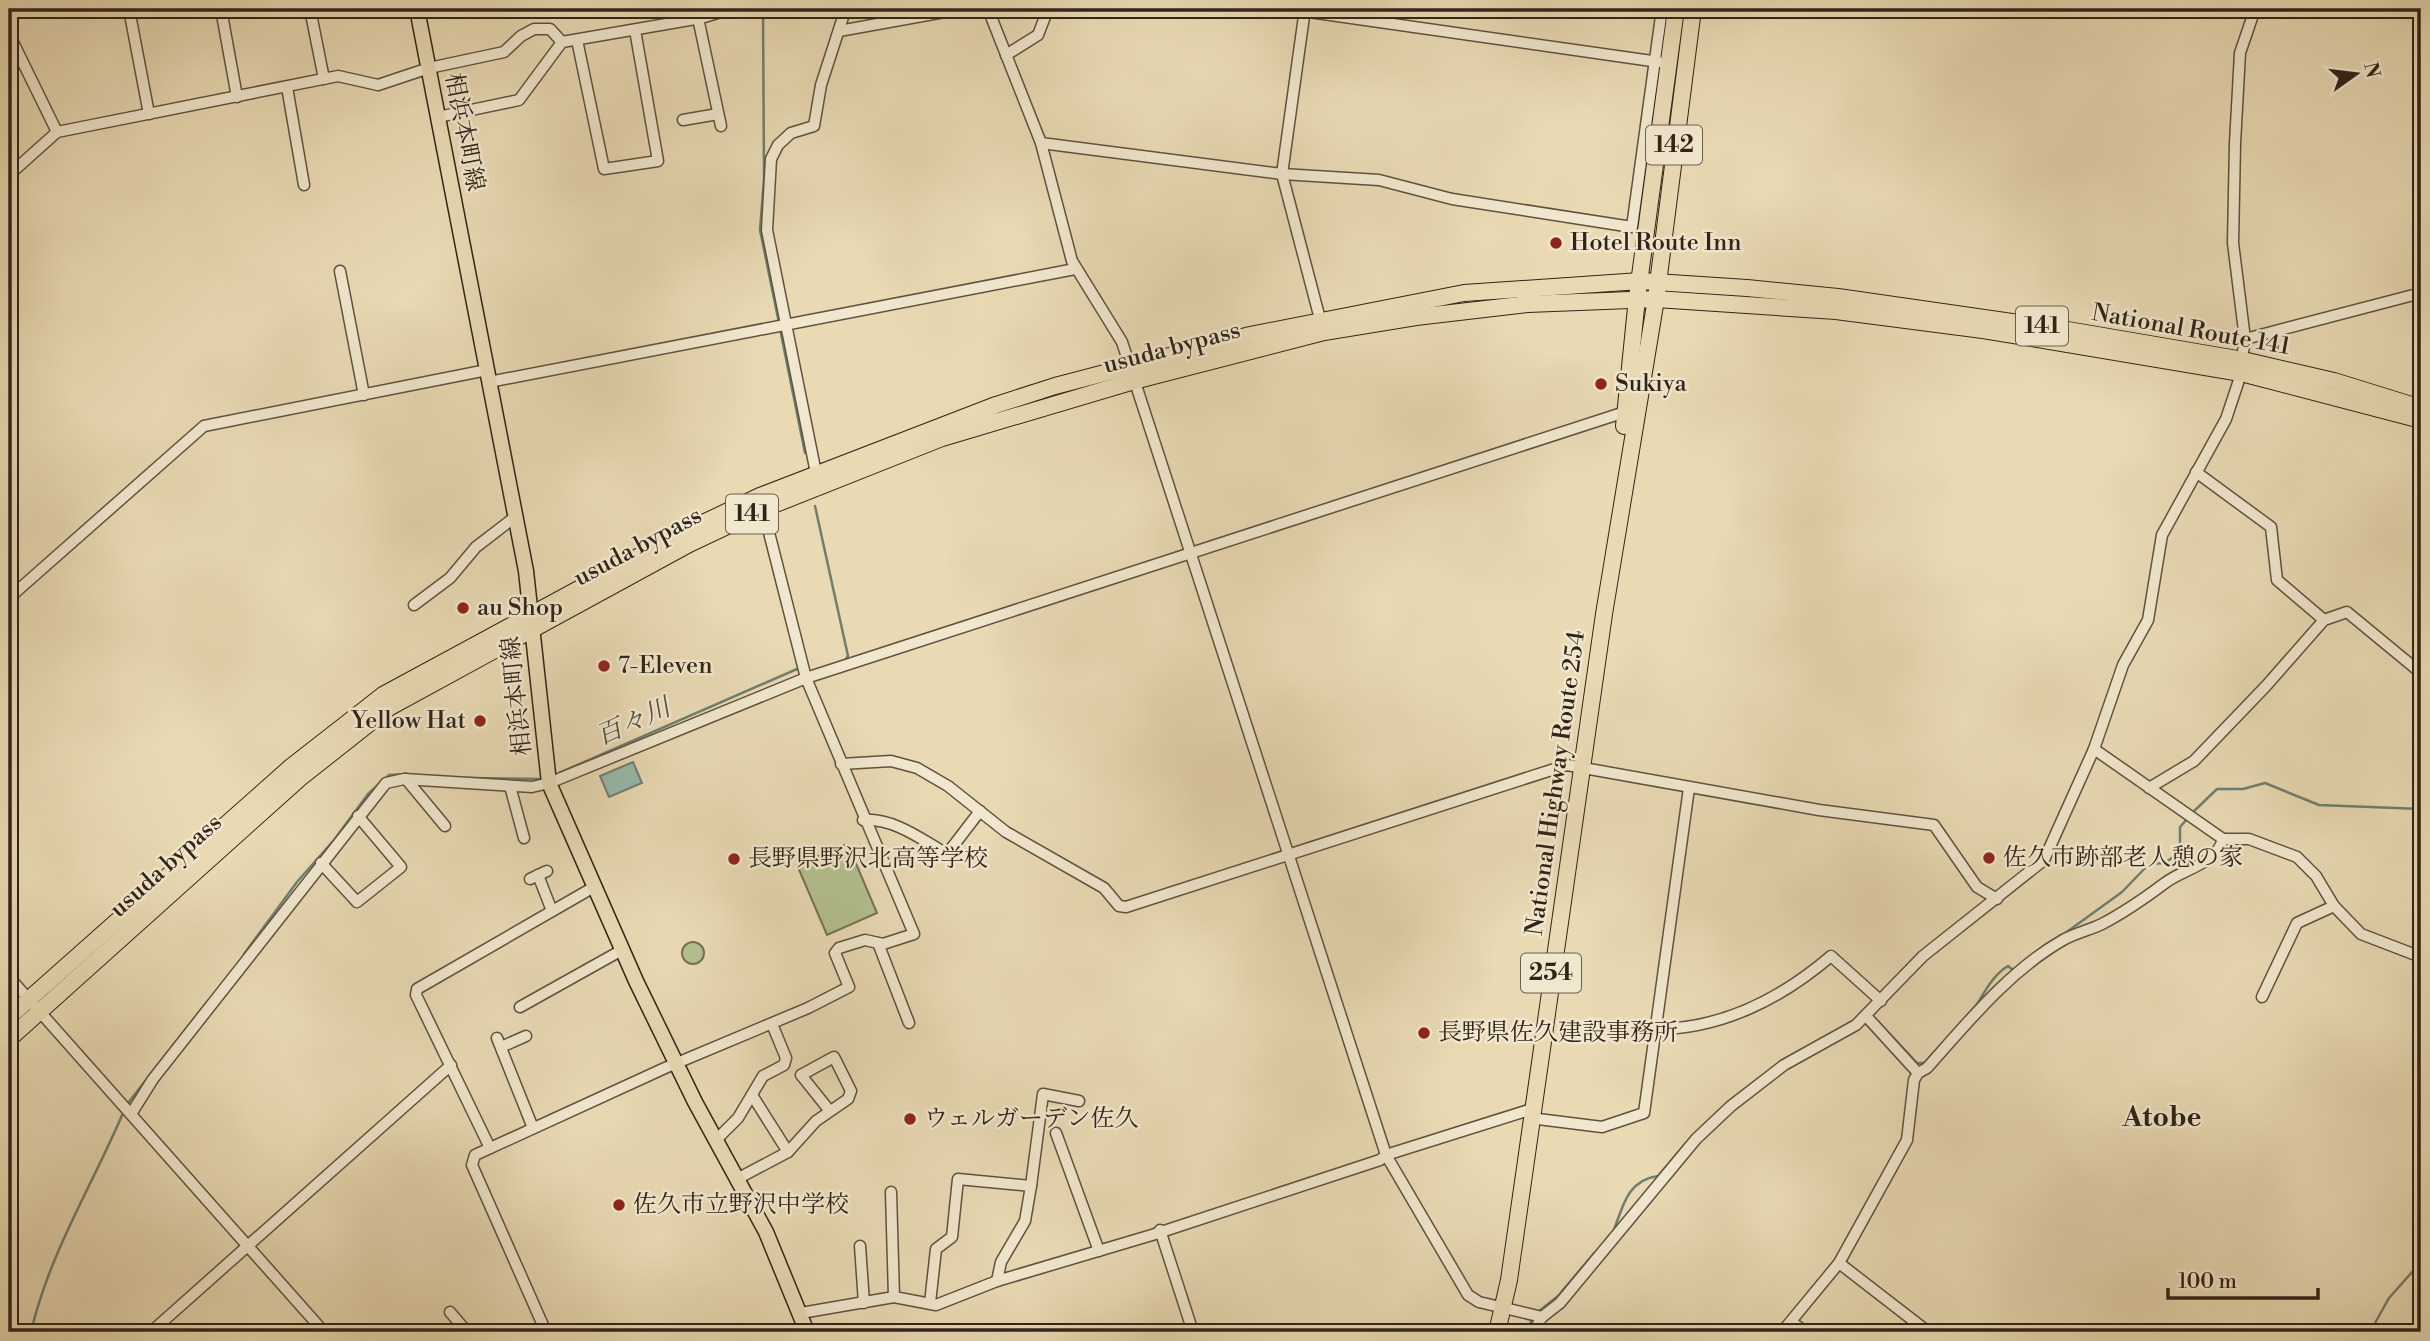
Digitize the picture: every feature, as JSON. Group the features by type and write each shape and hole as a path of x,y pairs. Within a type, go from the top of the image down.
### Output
{"highway":[{"name":"142","path":"1650,287 1662,62 1676,9"},
{"name":"142","path":"1637,298 1650,287 1693,9"},
{"name":"usuda bypass","path":"533,622 764,509 942,438 1132,373 1320,320 1464,293 1650,287"},
{"name":"National Route 141","path":"1650,287 2242,366 2334,381 2421,408"},
{"name":"National Highway Route 254","path":"1497,1332 1504,1309 1650,287"},
{"name":"usuda bypass","path":"9,1039 34,1006 344,741 390,708 684,532 816,473 996,405 1324,332 1403,319 1528,304 1637,298"},
{"name":"National Highway Route 254","path":"1604,614 1637,298"},
{"name":"National Route 141","path":"2242,366 2421,420"},
{"name":"usuda bypass","path":"9,1017 34,1006"}],"main road":[{"name":"相浜本町線","path":"417,9 516,517 533,622 549,783 622,950 676,1064 766,1232 807,1332"}],"street":[{"path":"130,9 149,114"},
{"path":"220,9 237,97"},
{"path":"310,9 324,79"},
{"path":"438,117 519,100 562,42 698,18 731,9"},
{"path":"816,473 767,230 771,159 778,145 791,134 814,126 821,85 839,31 842,9"},
{"path":"839,31 961,9"},
{"path":"988,9 1041,143 1075,269 1118,331 1387,1154 1468,1295 1479,1302 1542,1317"},
{"path":"1006,55 1038,35 1048,9"},
{"path":"1288,9 1662,62"},
{"path":"1041,143 1282,174 1379,180 1452,199 1632,227 1662,62 1662,9"},
{"path":"1533,1332 1542,1317 1560,1303 1696,1139 1731,1106 1784,1066 1845,1033 1872,1010 1923,956 2044,860 2094,749 2114,686 2148,620 2162,535 2226,419 2242,366 2245,339 2233,243 2235,143 2240,53 2255,9"},
{"path":"1305,10 1282,174 1320,320"},
{"path":"683,120 719,120 698,18"},
{"path":"9,174 57,132 338,76 378,85 429,68 504,52 521,36 534,29 550,29 562,42"},
{"path":"578,40 604,169 644,163 658,160 635,30"},
{"path":"9,34 57,132"},
{"path":"287,87 304,185"},
{"path":"9,598 204,426 364,395 786,324 1075,269"},
{"path":"340,271 364,395"},
{"path":"2245,339 2421,293"},
{"path":"131,1114 153,1079 386,783 406,779 532,787 549,783 806,678 1625,412"},
{"path":"2196,472 2271,527 2274,532 2277,580 2323,620"},
{"path":"546,1332 472,1165 475,1155 676,1064 772,1024 849,987 835,953 839,948 864,940 877,943 914,934 863,820 806,678 764,509"},
{"path":"414,605 450,578 476,547 516,517"},
{"path":"2149,788 2194,761 2266,686 2323,620 2347,612 2421,673"},
{"path":"2094,749 2223,839 2249,839 2297,857 2316,876 2334,906 2361,934 2421,957"},
{"path":"841,764 891,761 917,768 1006,832 1104,888 1118,906 1126,907 1567,765 1819,810 1934,825 1977,887 1997,899"},
{"path":"406,779 445,827"},
{"path":"510,786 524,838"},
{"path":"801,1314 894,1297 936,1304 997,1281 1099,1251 1380,1160 1387,1154 1531,1113 1602,1127 1644,1113 1689,788"},
{"path":"863,820 878,819 896,825 947,854 980,811"},
{"path":"321,863 357,902 401,867 358,816"},
{"path":"1782,1332 1839,1263 1907,1140 1914,1080 1918,1073 1927,1068 1994,994 2024,968 2064,940 2128,909 2171,878 2199,864 2211,856 2223,839"},
{"path":"538,875 552,911"},
{"path":"490,1148 416,995 417,989 594,887"},
{"path":"2262,997 2297,923 2334,906"},
{"path":"877,943 909,1023"},
{"path":"520,1007 622,950"},
{"path":"1656,1030 1682,1028 1753,1008 1781,994 1831,956 1918,1073"},
{"path":"9,977 324,1332"},
{"path":"716,1140 738,1118 763,1076 783,1065 786,1058 772,1024"},
{"path":"526,1036 499,1043 533,1128"},
{"path":"737,1179 788,1152 829,1110 848,1099 851,1091 834,1057 801,1075 829,1110"},
{"path":"151,1332 451,1065"},
{"path":"997,1281 1001,1262 1025,1221 1043,1094 1079,1101"},
{"path":"752,1095 788,1152"},
{"path":"1056,1133 1099,1251"},
{"path":"930,1303 936,1249 952,1237 958,1179 1031,1186"},
{"path":"891,1192 894,1297"},
{"path":"1160,1230 1193,1332"},
{"path":"860,1246 864,1303"},
{"path":"1839,1263 1923,1328"},
{"path":"450,1312 467,1332"},
{"path":"1791,1322 1806,1332"},
{"path":"1039,1332 1093,1331"}],"green space":[{"path":"844,845 849,847 877,913 827,935 797,865"},
{"path":"693,942 703,949 704,953 697,963 693,964 683,957 682,953 689,943"}],"shaded area":[{"path":"633,762 642,783 609,797 600,776"}],"waterway":[{"path":"763,9 764,179 760,230 779,323"},
{"path":"780,329 805,453"},
{"path":"815,506 848,656 844,662"},
{"name":"百々川","path":"559,773 797,669"},
{"path":"244,954 297,882 334,840 368,794 389,775 407,774"},
{"path":"466,778 539,779"},
{"path":"2192,813 2217,789 2243,789 2265,783 2319,805 2421,809"},
{"path":"2064,934 2122,892 2149,864 2164,863 2180,853 2180,827 2188,818"},
{"path":"1976,1006 1998,974 2008,966 2013,970"},
{"path":"128,1103 208,1001"},
{"path":"1871,1014 1917,1063 1924,1063 1938,1048"},
{"path":"1726,1104 1784,1059"},
{"path":"31,1332 60,1248 123,1113"},
{"path":"1614,1230 1633,1188 1648,1178 1658,1176 1686,1143"},
{"path":"1538,1312 1558,1296 1596,1251"},
{"path":"2370,1332 2389,1298 2421,1262"},
{"path":"1524,1332 1534,1318"}],"place":[{"name":"Hotel Route Inn","path":"1556,243"},
{"name":"Sukiya","path":"1601,384"},
{"name":"au Shop","path":"463,608"},
{"name":"7-Eleven","path":"604,666"},
{"name":"Yellow Hat","path":"480,721"},
{"name":"佐久市跡部老人憩の家","path":"1989,858"},
{"name":"長野県野沢北高等学校","path":"734,859"},
{"name":"長野県佐久建設事務所","path":"1424,1033"},
{"name":"ウェルガーデン佐久","path":"910,1119"},
{"name":"佐久市立野沢中学校","path":"619,1205"}],"district":[{"name":"Atobe","path":"2162,1117"}]}
